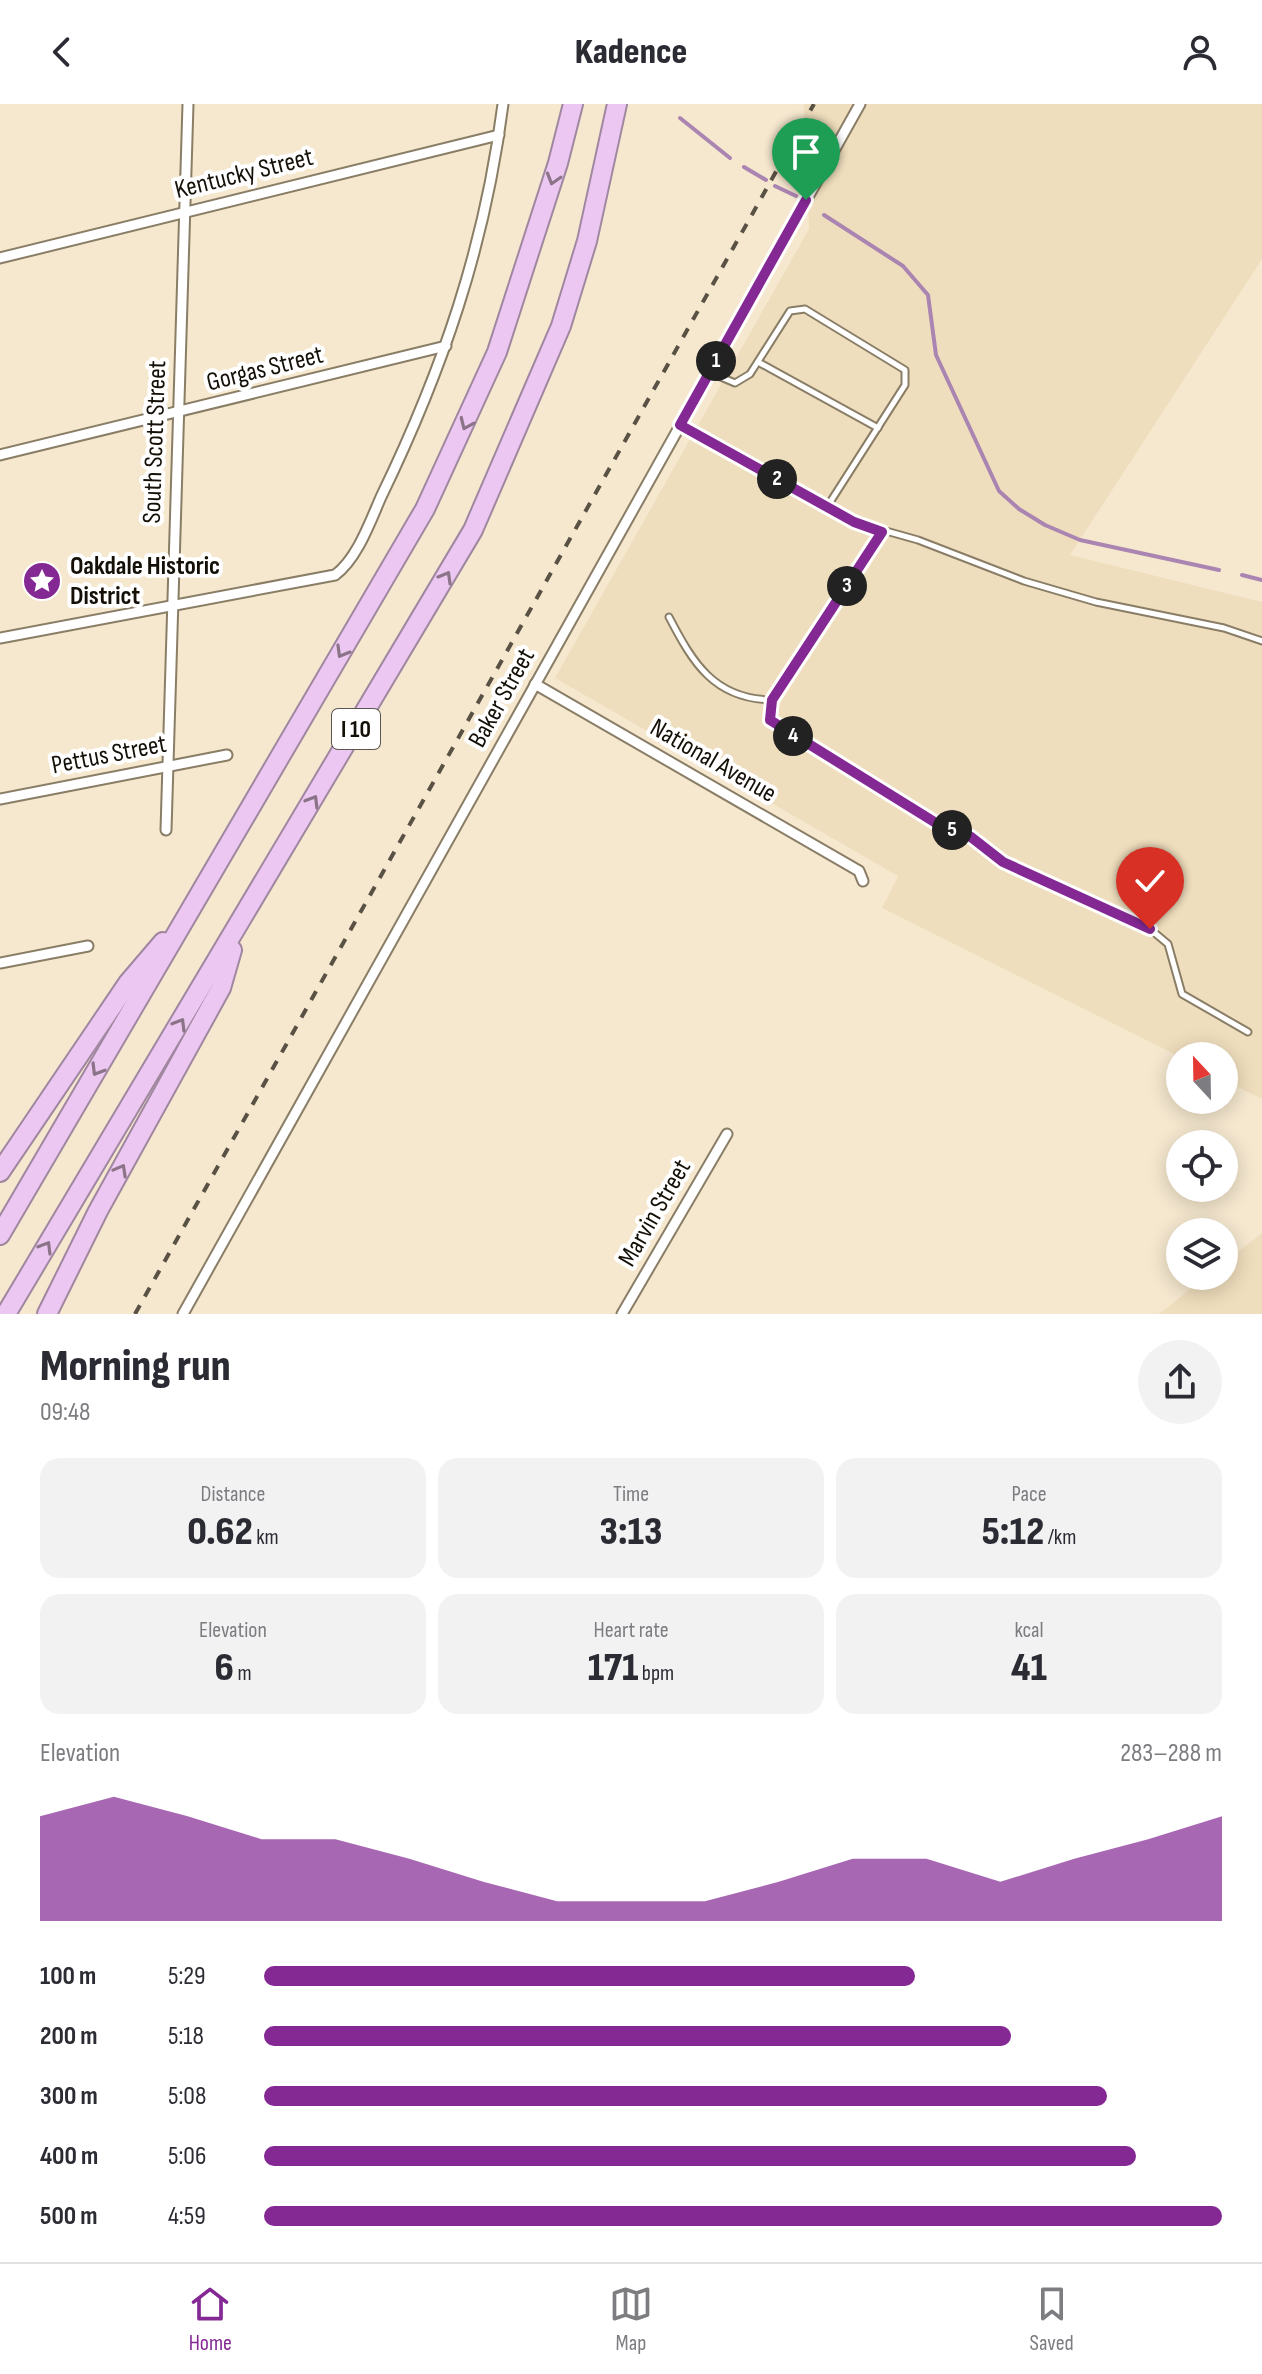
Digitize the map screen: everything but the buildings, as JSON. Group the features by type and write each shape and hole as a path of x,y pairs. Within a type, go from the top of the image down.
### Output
{"highway":[{"name":"I 10","path":"0,1235 425,509 497,352 533,245 573,104"},
{"name":"I 10","path":"6,1314 473,530 561,326 587,241 617,104"},
{"path":"0,1172 128,983 198,900"},
{"path":"47,1314 98,1211 221,988 239,926"}],"street":[{"name":"South Scott Street","path":"166,830 188,104"},
{"path":"0,638 335,575 344,569 419,418 446,346 485,221 503,104"},
{"name":"Baker Street","path":"183,1314 860,104"},
{"name":"Kentucky Street","path":"0,258 499,135"},
{"name":"Gorgas Street","path":"0,455 446,346"},
{"name":"National Avenue","path":"535,684 859,871 863,881"},
{"name":"Pettus Street","path":"0,799 227,755"},
{"path":"0,963 88,946"},
{"name":"Marvin Street","path":"622,1314 727,1134"}],"lane":[{"path":"709,372 735,383 750,374 790,311 805,309 905,370 905,385 827,507"},
{"path":"758,362 878,428"},
{"path":"680,425 827,507 882,532 918,540 1053,589 1224,628 1262,641"},
{"path":"882,532 772,700 770,720 936,823 971,837 1003,862 1150,929 1168,944 1182,994 1248,1032"},
{"path":"669,617 698,669 715,683 754,700 772,700"}],"shaded area":[{"path":"804,104 1262,104 1262,259 1070,555 1262,602 1262,1099 1238,1087 1238,1042 1166,1042 1166,1050 882,908 898,876 555,678 809,229"},
{"path":"1262,1233 1262,1314 1159,1314 1189,1290 1238,1290 1238,1252"}],"waterway":[{"path":"680,118 730,158"},
{"path":"744,167 766,180"},
{"path":"775,186 796,196"},
{"path":"824,215 903,266 928,295 936,355 999,491 1019,509 1045,525 1080,540 1219,570"},
{"path":"1242,575 1262,580"}],"railway":[{"path":"135,1314 814,104"}],"place":[{"name":"Oakdale Historic District","path":"42,581"}],"route":[{"path":"806,200 680,425 854,522 882,532 772,700 770,720 936,823 986,846 1003,862 1150,929"}]}
